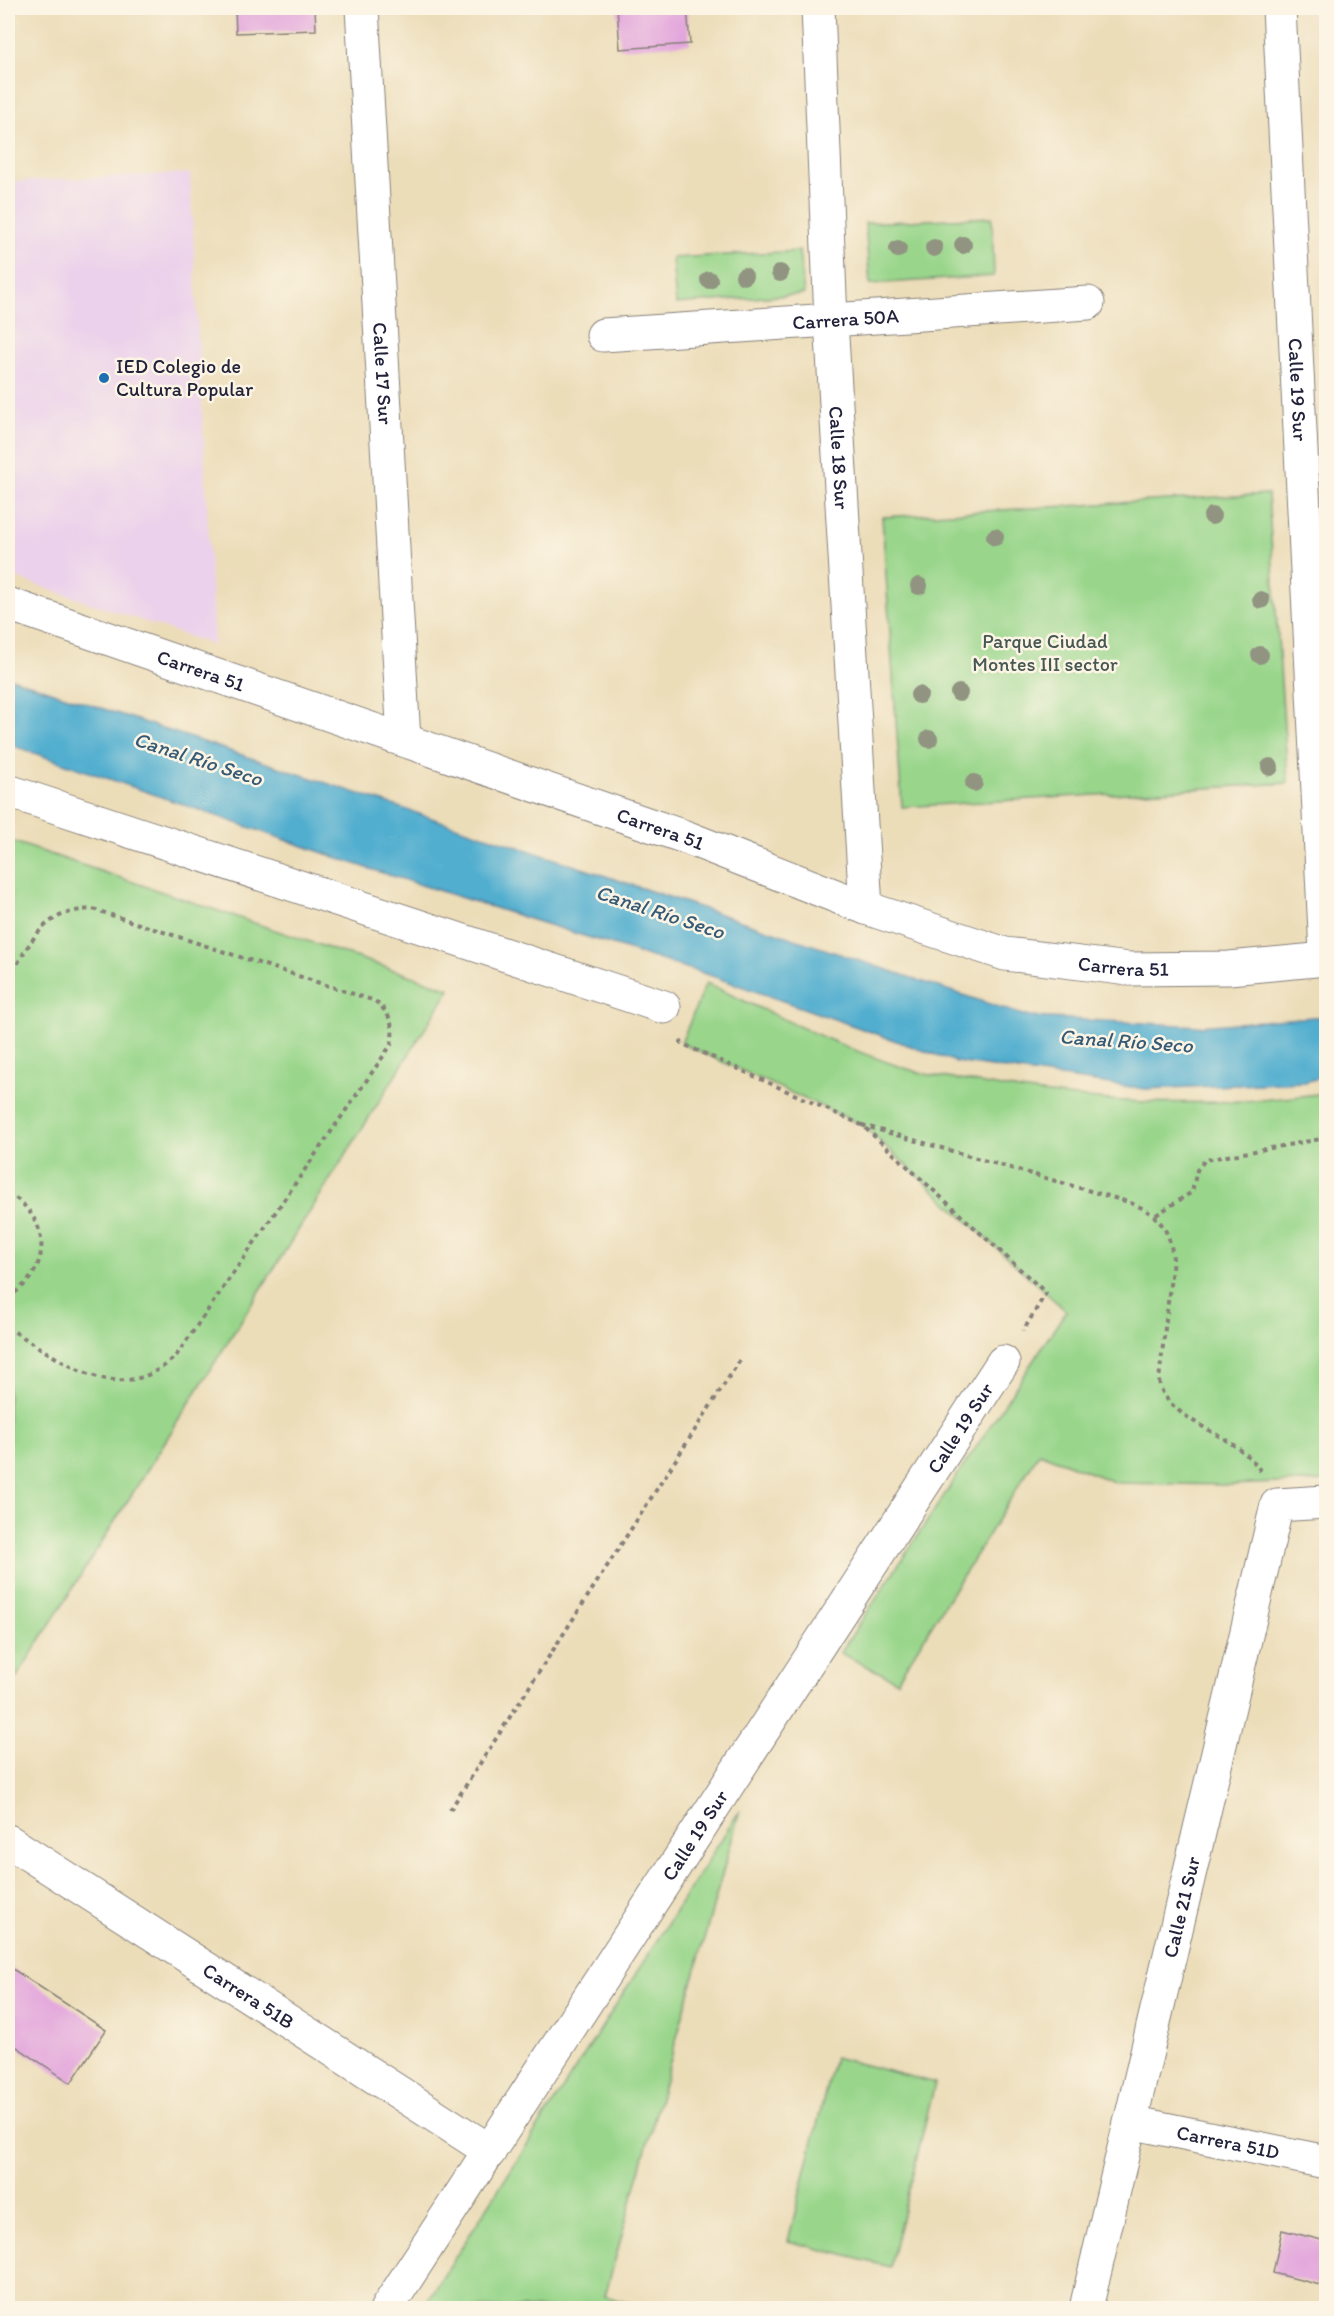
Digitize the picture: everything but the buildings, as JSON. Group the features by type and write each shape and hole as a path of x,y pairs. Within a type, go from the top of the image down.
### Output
{"street":[{"name":"Calle 17 Sur","path":"362,8 404,740"},
{"name":"Calle 18 Sur","path":"818,8 831,320 866,908"},
{"name":"Calle 19 Sur","path":"1278,8 1319,645 1326,953"},
{"name":"Carrera 50A","path":"603,335 1088,303"},
{"name":"Carrera 51","path":"8,604 688,838 866,908 1005,954 1129,969 1229,968 1326,959"},
{"path":"8,791 664,1007"},
{"name":"Calle 19 Sur","path":"387,2308 1004,1362"},
{"path":"1277,1505 1326,1502"},
{"name":"Calle 21 Sur","path":"1086,2308 1277,1505"},
{"name":"Carrera 51B","path":"8,1840 490,2151"},
{"name":"Carrera 51D","path":"1130,2122 1326,2162"}],"path":[{"path":"8,979 41,928 59,914 93,909 375,1001 390,1017 394,1032 391,1045 176,1356 160,1370 146,1378 126,1382 106,1381 83,1372 8,1328"},
{"path":"664,1007 690,1016 681,1043 862,1125 1143,1206 1156,1215 1166,1227 1172,1242 1173,1259 1159,1380 1164,1397 1249,1457 1258,1468 1277,1505"},
{"path":"862,1125 1046,1293 1004,1362"},
{"path":"1156,1215 1192,1192 1197,1170 1205,1161 1326,1138"},
{"path":"8,1193 30,1211 41,1239 41,1253 33,1274 19,1290 8,1297"},
{"path":"450,1810 740,1359"}],"shaded area":[{"name":"IED Colegio de Cultura Popular","path":"190,173 214,645 8,575 8,182"}],"green space":[{"path":"992,217 994,276 870,284 865,223"},
{"path":"799,251 804,294 676,304 672,258"},
{"name":"Parque Ciudad Montes III sector","path":"1268,494 1288,783 902,807 882,517"},
{"path":"8,840 450,989 8,1691"},
{"path":"706,983 858,1051 911,1070 936,1076 1064,1096 1152,1102 1239,1101 1326,1093 1326,1481 1230,1485 1117,1483 1039,1453 897,1681 840,1653 1066,1311 862,1125 681,1043"},
{"path":"740,1810 605,2296 645,2308 423,2308"},
{"path":"834,2057 935,2083 890,2267 788,2241"}],"water":[{"name":"Canal Río Seco","path":"8,677 1029,1017 1199,1026 1326,1016 1326,1076 1305,1082 1145,1089 956,1062 715,977 367,868 8,744"}],"place":[{"name":"IED Colegio de Cultura Popular","path":"104,378"}]}
